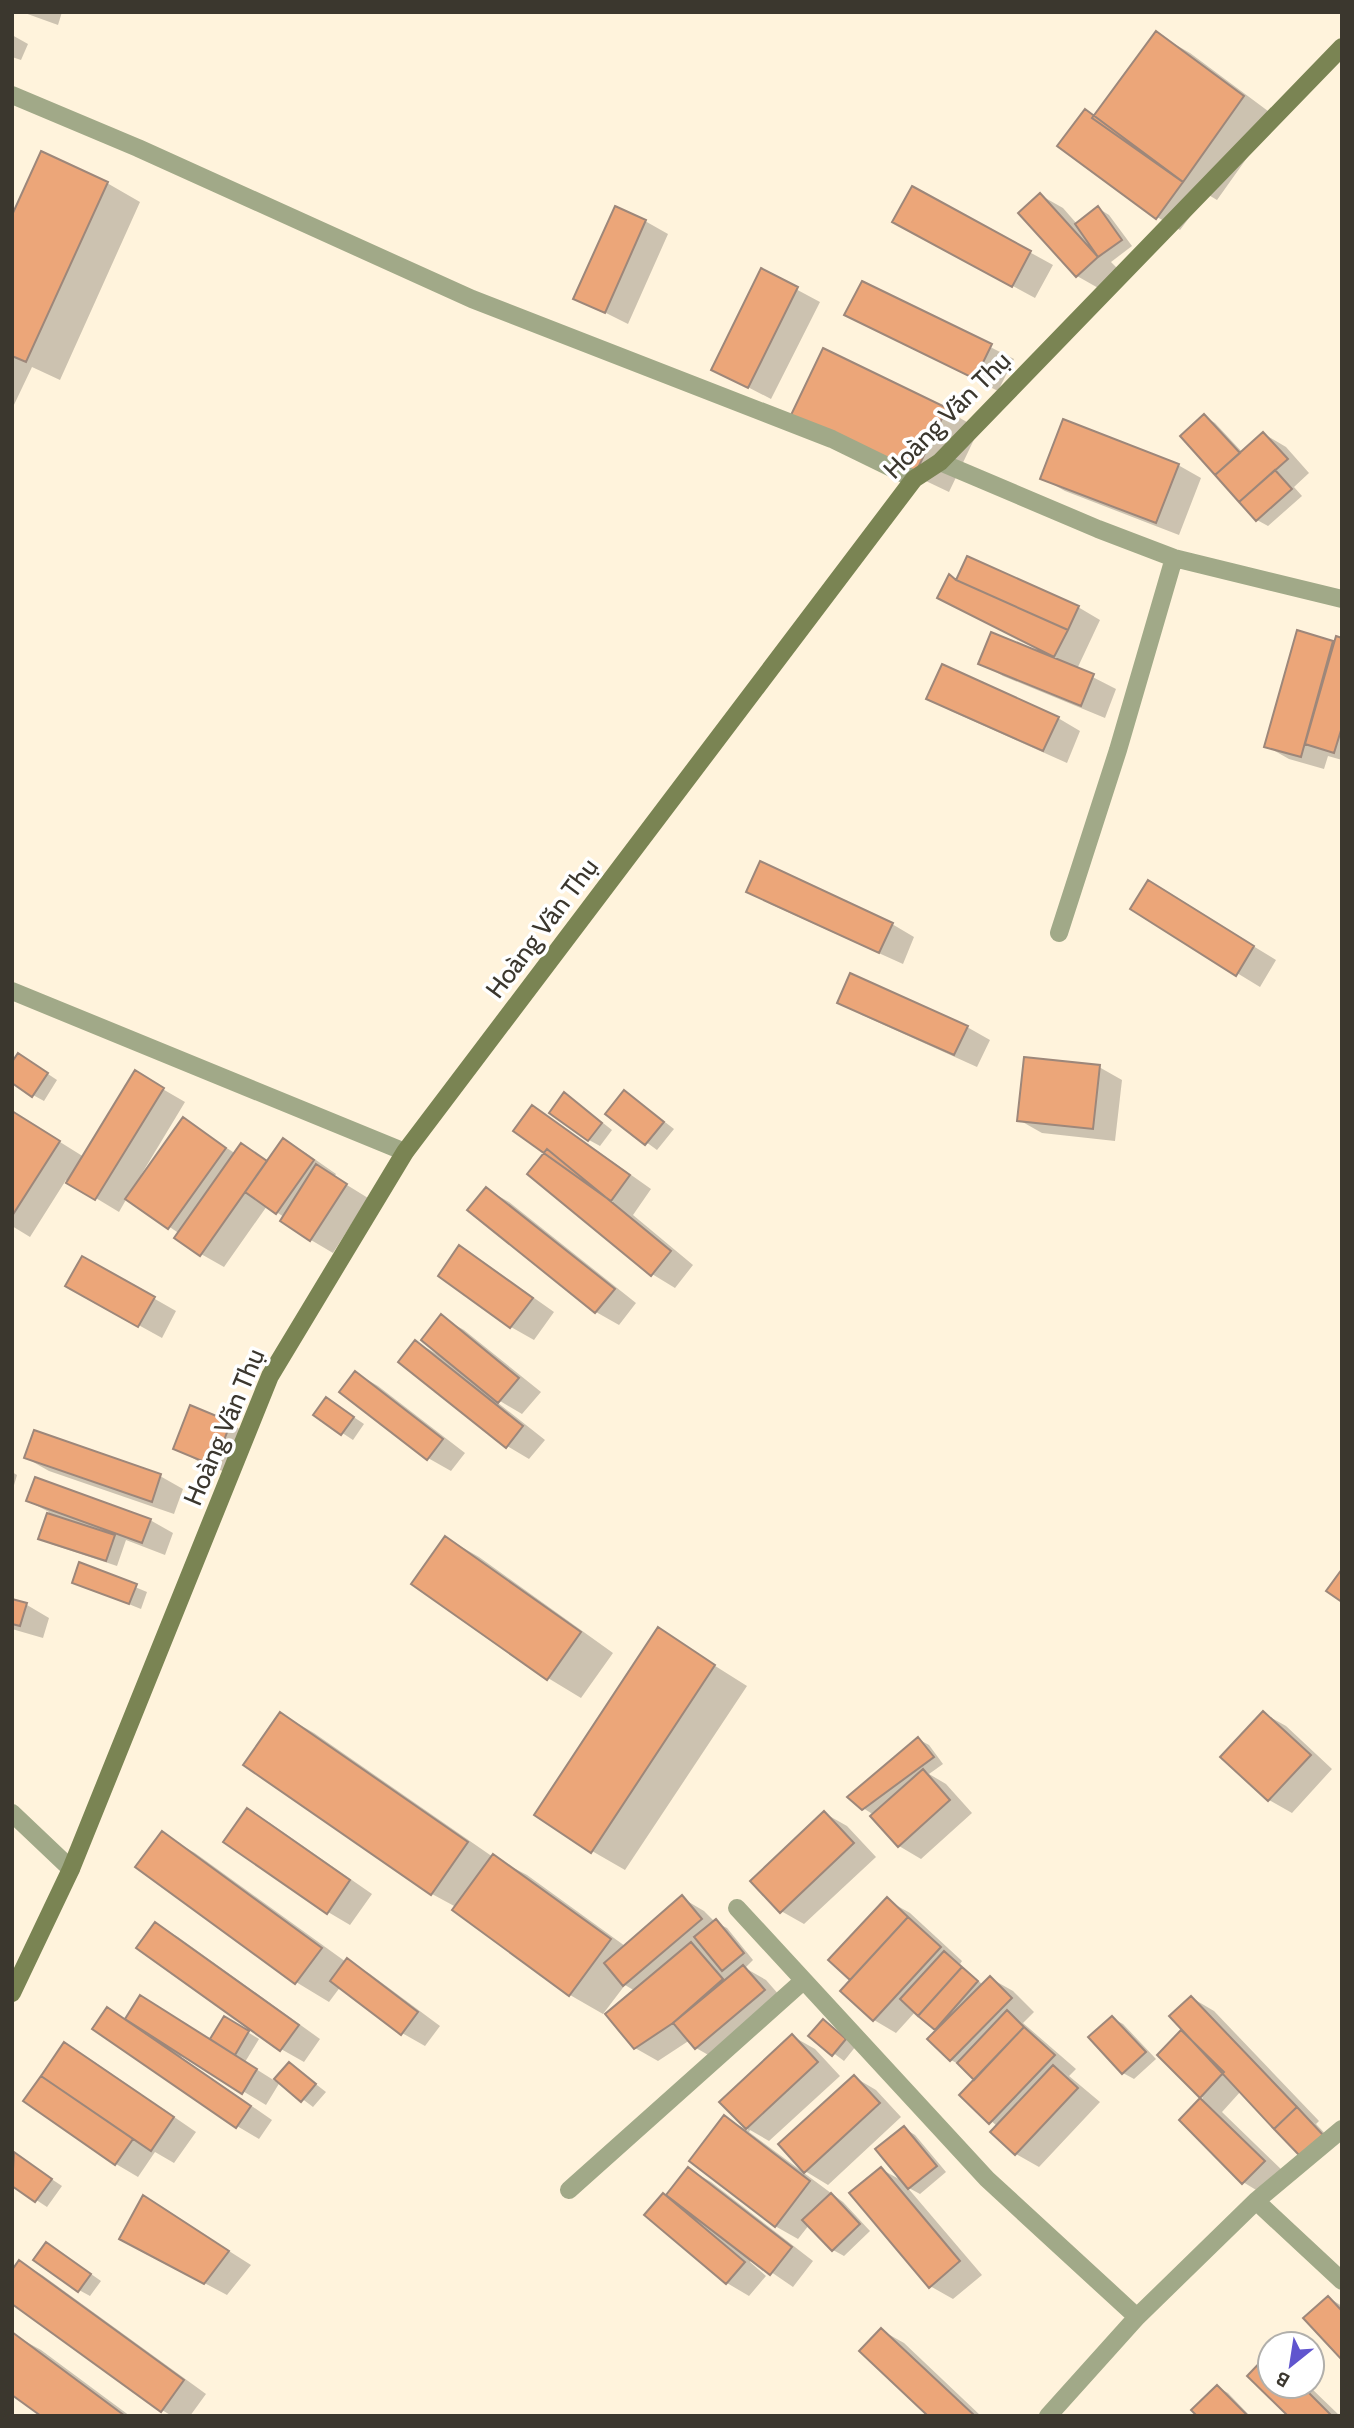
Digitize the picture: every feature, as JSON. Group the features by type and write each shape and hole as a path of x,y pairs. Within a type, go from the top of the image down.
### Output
{"main road":[{"name":"Hoàng Văn Thụ","path":"12,1993 71,1869 270,1376 405,1152 914,479 940,462 1342,47"}],"street":[{"path":"12,95 138,148 472,299 832,439 914,479"},
{"path":"940,462 1174,558 1342,599"},
{"path":"1059,933 1118,750 1174,558"},
{"path":"12,992 405,1152"},
{"path":"12,1813 71,1869"},
{"path":"737,1908 987,2179 1137,2317"},
{"path":"569,2190 803,1981"},
{"path":"1048,2416 1137,2317 1256,2201 1342,2129"},
{"path":"1256,2201 1342,2281"}],"building":[{"path":"1156,31 1244,96 1183,182 1092,118"},
{"path":"1085,109 1183,182 1156,219 1057,146"},
{"path":"41,151 108,182 26,362 12,356 12,215"},
{"path":"912,186 1031,251 1012,287 892,222"},
{"path":"1040,193 1098,257 1076,277 1018,213"},
{"path":"615,206 646,220 605,313 573,299"},
{"path":"1098,206 1122,240 1098,257 1075,224"},
{"path":"761,268 798,287 748,388 711,370"},
{"path":"862,281 992,344 975,379 844,315"},
{"path":"823,348 947,408 915,474 791,415"},
{"path":"1204,414 1240,453 1215,475 1180,436"},
{"path":"1063,419 1179,464 1156,523 1040,479"},
{"path":"1263,432 1288,459 1239,502 1215,475"},
{"path":"1275,470 1292,489 1256,521 1239,502"},
{"path":"967,556 1079,606 1068,630 956,580"},
{"path":"949,574 956,580 1068,630 1054,657 937,598"},
{"path":"1297,630 1333,641 1301,757 1264,747"},
{"path":"991,632 1094,674 1081,706 978,664"},
{"path":"1336,636 1342,638 1342,727 1334,753 1305,744"},
{"path":"942,664 1059,717 1043,751 926,699"},
{"path":"760,861 893,923 879,953 746,892"},
{"path":"1148,880 1254,946 1236,976 1130,909"},
{"path":"850,973 968,1026 954,1055 837,1003"},
{"path":"18,1053 48,1073 32,1097 12,1083 12,1062"},
{"path":"1024,1057 1100,1065 1093,1129 1017,1121"},
{"path":"135,1070 164,1088 95,1200 66,1183"},
{"path":"624,1090 664,1122 645,1145 605,1114"},
{"path":"564,1092 602,1123 588,1141 549,1113"},
{"path":"532,1105 630,1175 611,1201 513,1131"},
{"path":"12,1111 60,1141 12,1216"},
{"path":"183,1117 226,1148 168,1229 125,1199"},
{"path":"283,1138 314,1160 276,1214 245,1192"},
{"path":"241,1143 267,1161 200,1256 174,1238"},
{"path":"547,1149 671,1251 651,1276 527,1174"},
{"path":"316,1164 347,1184 310,1241 280,1221"},
{"path":"486,1187 615,1289 595,1313 467,1210"},
{"path":"459,1245 533,1298 510,1328 438,1276"},
{"path":"82,1256 155,1297 138,1327 65,1286"},
{"path":"441,1314 519,1378 498,1403 421,1340"},
{"path":"415,1340 523,1426 506,1448 398,1362"},
{"path":"355,1371 443,1439 427,1460 339,1392"},
{"path":"326,1397 354,1417 341,1435 313,1415"},
{"path":"190,1405 231,1422 214,1466 173,1449"},
{"path":"34,1430 161,1474 152,1502 24,1458"},
{"path":"35,1477 151,1519 142,1543 26,1501"},
{"path":"47,1513 115,1535 106,1561 38,1539"},
{"path":"445,1536 581,1632 547,1680 411,1584"},
{"path":"79,1562 137,1584 129,1604 72,1583"},
{"path":"1342,1569 1342,1602 1326,1591"},
{"path":"12,1599 27,1603 20,1626 12,1624"},
{"path":"658,1627 715,1665 591,1853 534,1815"},
{"path":"1263,1711 1311,1755 1268,1801 1220,1757"},
{"path":"280,1712 468,1842 431,1895 243,1765"},
{"path":"918,1737 934,1757 862,1810 847,1797"},
{"path":"923,1769 950,1800 898,1847 870,1816"},
{"path":"247,1808 350,1880 327,1914 223,1842"},
{"path":"824,1811 854,1843 780,1913 750,1881"},
{"path":"162,1831 322,1948 295,1984 135,1867"},
{"path":"493,1854 611,1939 569,1996 452,1910"},
{"path":"682,1895 702,1919 623,1986 604,1963"},
{"path":"887,1897 908,1917 850,1980 828,1960"},
{"path":"908,1917 941,1947 873,2021 840,1991"},
{"path":"716,1919 744,1953 722,1971 694,1937"},
{"path":"155,1922 299,2025 280,2051 136,1948"},
{"path":"691,1942 723,1979 673,2023 634,2049 605,2014"},
{"path":"944,1951 962,1967 918,2016 900,1999"},
{"path":"347,1958 418,2012 401,2035 330,1981"},
{"path":"743,1965 765,1990 695,2049 673,2023"},
{"path":"962,1967 978,1981 935,2030 918,2016"},
{"path":"990,1976 1012,1998 950,2061 927,2039"},
{"path":"140,1995 257,2069 242,2094 125,2019"},
{"path":"1191,1996 1297,2107 1274,2129 1169,2016"},
{"path":"107,2007 251,2106 236,2128 92,2029"},
{"path":"1007,2010 1024,2027 974,2080 957,2063"},
{"path":"224,2016 249,2031 235,2055 210,2039"},
{"path":"1112,2016 1146,2052 1122,2074 1088,2037"},
{"path":"823,2019 846,2039 832,2056 808,2036"},
{"path":"1024,2027 1055,2055 989,2124 959,2095"},
{"path":"1181,2030 1224,2072 1200,2098 1157,2055"},
{"path":"792,2034 818,2062 746,2129 719,2102"},
{"path":"64,2042 174,2117 151,2151 41,2076"},
{"path":"289,2062 316,2084 301,2102 274,2079"},
{"path":"1053,2065 1078,2088 1015,2155 990,2132"},
{"path":"854,2075 880,2103 804,2173 778,2144"},
{"path":"41,2076 133,2139 115,2165 23,2101"},
{"path":"1200,2098 1265,2161 1242,2184 1179,2120"},
{"path":"1297,2107 1323,2135 1300,2156 1274,2129"},
{"path":"724,2115 810,2181 775,2227 689,2161"},
{"path":"904,2126 937,2166 908,2189 875,2149"},
{"path":"14,2152 52,2179 35,2202 12,2186"},
{"path":"688,2167 792,2247 770,2275 666,2195"},
{"path":"881,2167 960,2261 929,2288 849,2193"},
{"path":"663,2193 745,2262 726,2284 644,2215"},
{"path":"831,2193 860,2224 832,2251 802,2220"},
{"path":"143,2195 229,2251 204,2284 119,2239"},
{"path":"46,2242 91,2274 78,2292 33,2260"},
{"path":"19,2260 184,2380 161,2412 12,2304 12,2270"},
{"path":"1328,2296 1342,2311 1342,2360 1326,2343 1326,2330 1314,2330 1303,2318"},
{"path":"881,2328 975,2416 928,2416 859,2351"},
{"path":"12,2332 125,2416 41,2416 12,2395"},
{"path":"1256,2367 1256,2385 1247,2376"},
{"path":"1217,2385 1248,2416 1197,2416 1191,2410"},
{"path":"1272,2400 1316,2400 1332,2416 1288,2416"}]}
